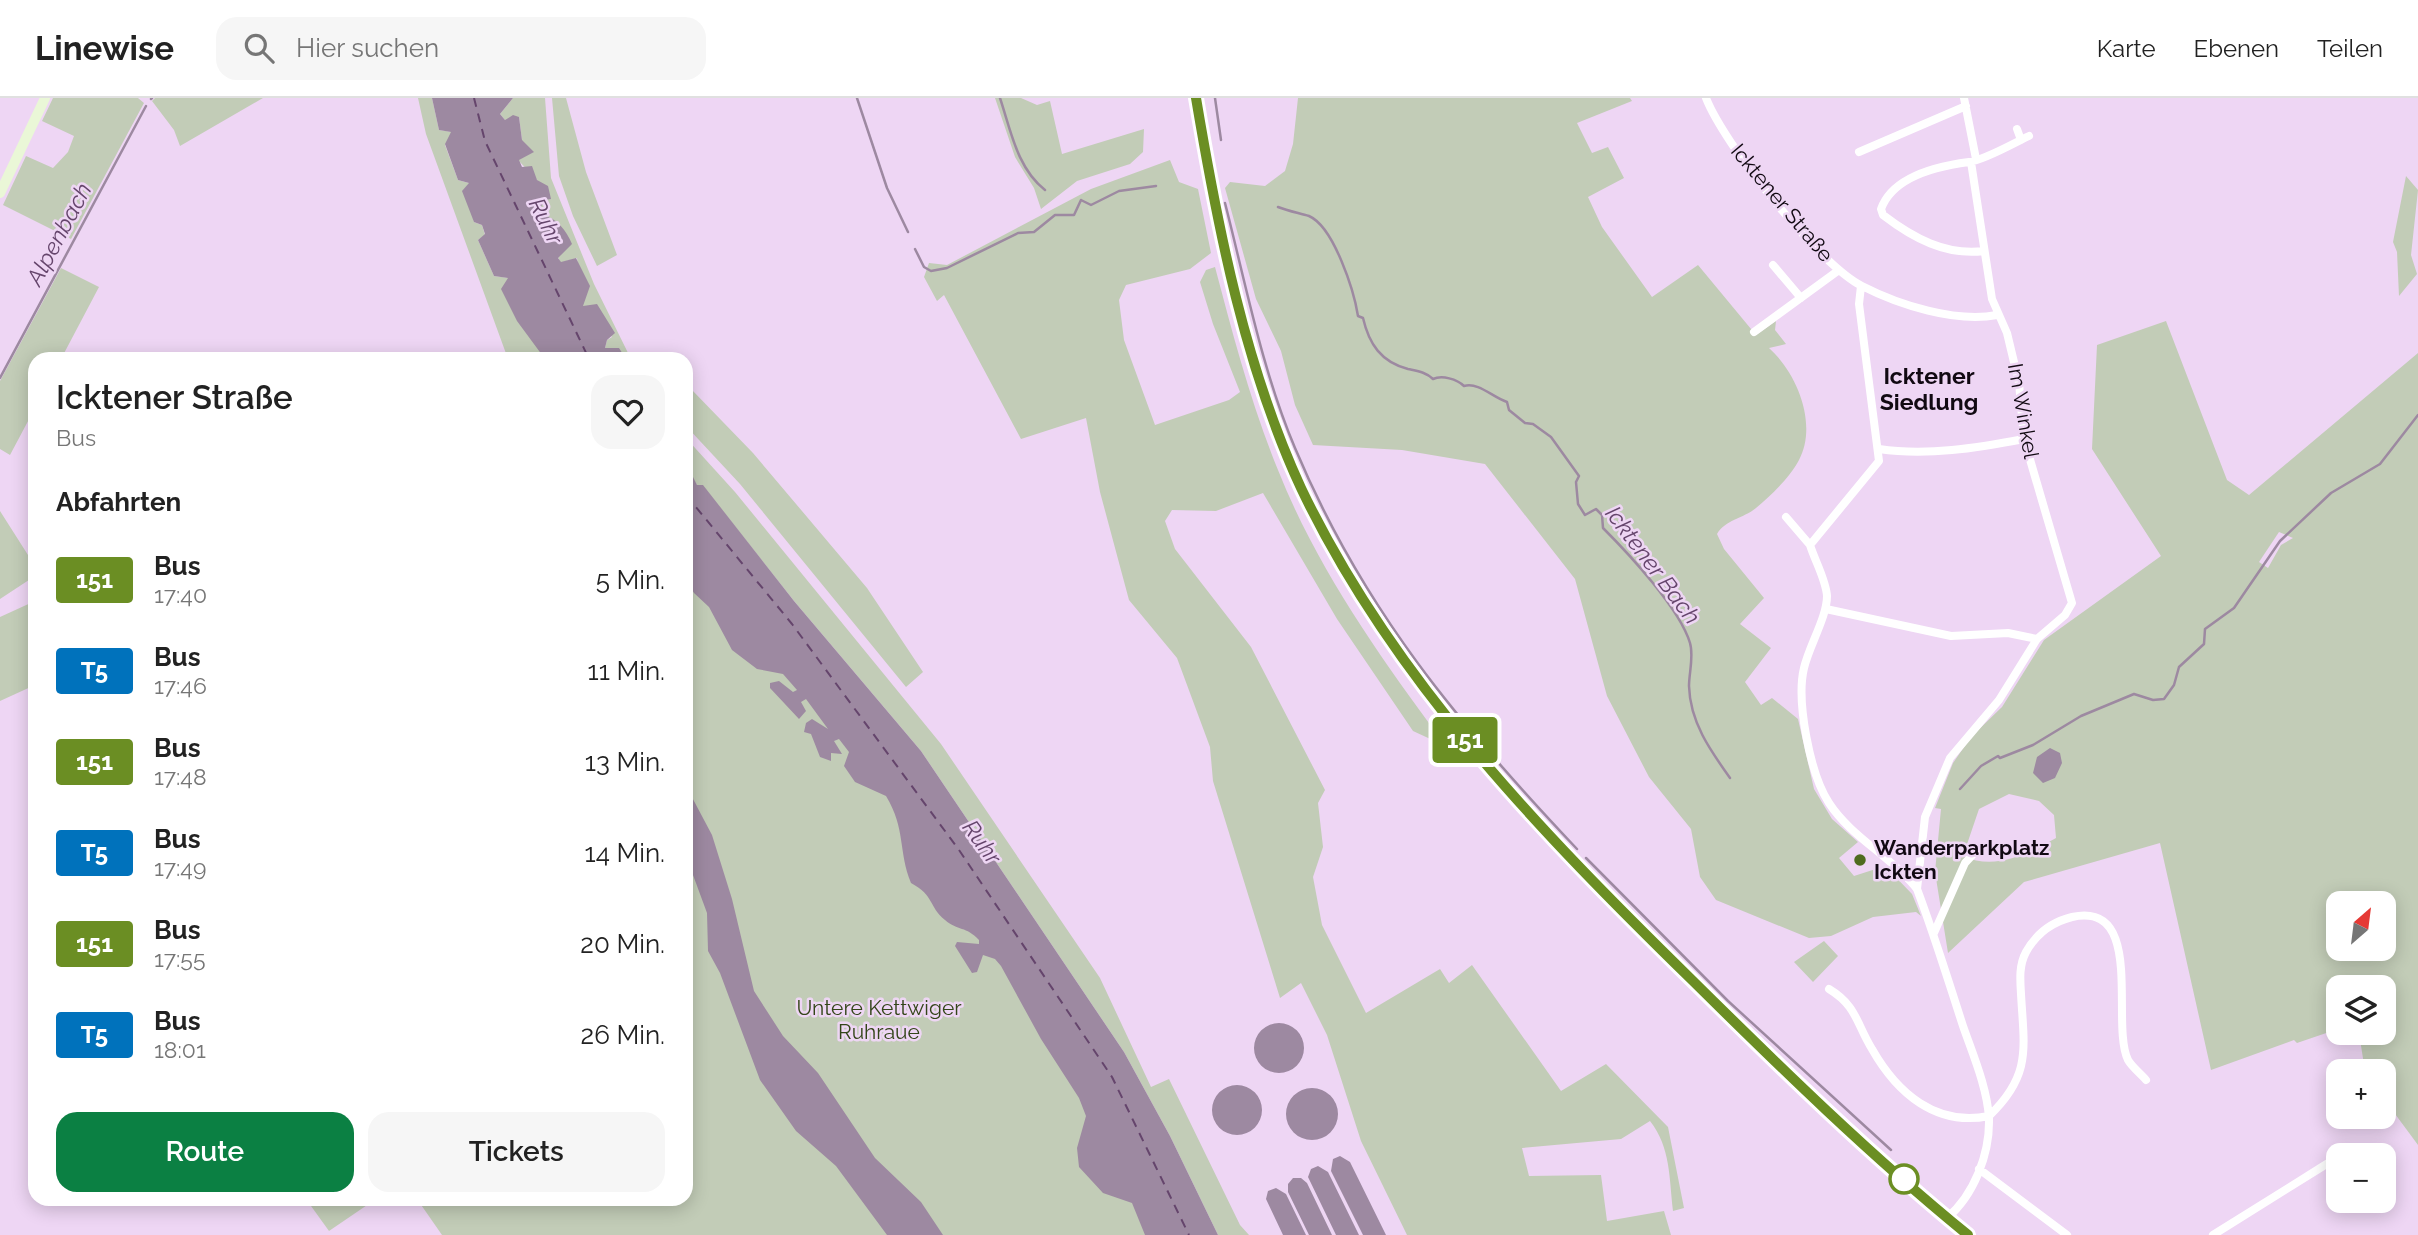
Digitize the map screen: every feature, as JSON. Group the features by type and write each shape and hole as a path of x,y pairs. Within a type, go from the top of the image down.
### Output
{"main road":[{"path":"0,193 45,98"},
{"path":"1196,98 1213,193 1243,322 1265,394 1300,485 1335,554 1380,626 1437,705 1531,816 1787,1073 1968,1235"}],"street":[{"name":"Icktener Straße","path":"1706,98 1745,164 1839,270 1861,286 1934,311 1977,317 1997,315"},
{"path":"1860,152 1965,102"},
{"name":"Im Winkel","path":"1965,102 1984,251 1997,315 2007,336 2020,383 2024,439 2072,603 2065,615 2037,639"},
{"path":"1984,251 1956,252 1922,241 1898,226 1881,209 1894,189 1906,181 1946,164 1973,160 2025,138 2017,129"},
{"path":"1773,265 1801,298"},
{"name":"Icktener Straße","path":"1754,332 1839,270"},
{"path":"1810,545 1878,461 1879,449 1859,304 1861,286"},
{"path":"1879,449 1911,452 1955,449 2024,439"},
{"path":"1786,517 1810,545 1827,594 1826,609 1804,668 1800,690 1815,774 1828,802 1840,818 1917,889 1934,933 1977,1068 1989,1116 1979,1169 1964,1204 1947,1218"},
{"path":"1826,609 1951,636 2008,633 2037,639 1999,700 1960,743 1937,782 1925,817 1917,889"},
{"path":"1934,933 1965,863 1979,848"},
{"path":"1829,989 1852,1006 1871,1048 1905,1091 1932,1111 1951,1119 1989,1116 2008,1097 2023,1068 2020,979 2025,955 2046,928 2069,918 2093,918 2116,936 2121,954 2121,1012 2129,1060 2146,1080"},
{"path":"2213,1235 2326,1164"},
{"path":"1979,1169 2067,1235"}],"green space":[{"path":"53,98 138,98 144,103 71,239 3,205 26,156 53,168 68,152 74,136 42,121"},
{"path":"155,98 263,98 180,146 174,130 152,101"},
{"path":"418,98 432,98 439,130 452,132 445,145 458,180 469,183 474,222 482,225 485,235 478,240 494,276 509,278 578,352 505,352 426,134"},
{"path":"513,98 545,98 551,178 594,284 628,352 614,352 605,348 607,340 612,337 588,307 583,306 577,258 560,263 539,210 545,200 537,180 518,160 522,140 519,117 505,120 500,114"},
{"path":"552,98 566,98 586,172 617,255 597,266 573,216 559,176"},
{"path":"995,98 1021,98 1037,105 1050,101 1062,154 1144,129 1143,152 1130,164 1077,181 1041,209 1034,188 1015,157"},
{"path":"1298,98 1630,98 1632,101 1577,123 1592,153 1608,147 1624,178 1588,197 1602,227 1652,297 1698,265 1756,335 1776,321 1775,330 1786,344 1769,348 1796,385 1805,415 1804,446 1791,473 1756,508 1725,525 1717,534 1724,549 1764,598 1740,624 1771,648 1745,682 1761,705 1772,698 1798,719 1814,789 1832,819 1858,842 1839,858 1854,876 1885,866 1912,894 1921,916 1916,912 1873,917 1831,936 1809,938 1716,900 1700,877 1691,829 1649,777 1607,696 1575,579 1485,464 1402,450 1313,445 1295,405 1281,351 1256,299 1225,188 1230,182 1265,186 1285,171 1293,144"},
{"path":"1170,160 1179,182 1198,189 1211,253 1190,269 1126,285 1119,300 1124,340 1155,425 1229,400 1240,392 1213,324 1200,282 1206,270 1215,267 1251,395 1268,445 1294,506 1350,609 1440,738 1439,743 1413,731 1337,619 1263,493 1216,511 1172,510 1165,521 1175,549 1251,647 1325,790 1318,803 1323,847 1313,877 1322,925 1366,1013 1440,969 1449,983 1472,965 1561,1091 1606,1064 1668,1127 1684,1208 1673,1211 1665,1153 1650,1121 1621,1139 1522,1148 1529,1176 1601,1175 1607,1221 1664,1211 1671,1235 1407,1235 1361,1141 1327,1035 1301,983 1280,998 1213,781 1210,747 1177,658 1129,600 1100,492 1086,418 1021,439 944,295 937,301 924,277 929,263 947,265 1091,189"},
{"path":"2406,176 2418,190 2411,255 2417,274 2399,296 2397,252 2393,242"},
{"path":"61,268 99,287 65,352 28,352 28,421 10,455 0,449 0,381"},
{"path":"2166,321 2227,480 2249,495 2418,353 2418,1145 2396,1115 2396,1059 2363,1059 2361,1045 2396,1045 2396,975 2326,975 2326,1033 2297,1043 2294,1040 2211,1070 2160,843 2024,882 1948,953 1935,872 1941,809 1935,808 1953,763 1971,737 2002,707 2044,640 2161,556 2092,449 2097,345","holes":["2279,532 2293,538 2281,545 2268,568 2259,562","2009,794 2039,801 2054,815 2056,838 2011,859 1987,862 1963,856 1979,809"]},
{"path":"693,391 753,453 867,588 923,672 906,687 740,484 693,434"},
{"path":"693,446 735,492 941,744 1100,978 1151,1087 1169,1079 1240,1225 1249,1235 1218,1235 1170,1136 1124,1052 921,751 794,601 703,486 697,485 693,478"},
{"path":"0,511 28,555 28,581 0,599"},
{"name":"Untere Kettwiger Ruhraue","path":"693,523 917,814 1166,1235 442,1235 422,1206 693,1206"},
{"path":"28,604 28,688 0,701 0,617"},
{"path":"1824,941 1838,956 1813,982 1794,962"},
{"path":"311,1206 366,1206 329,1231"}],"water":[{"name":"Ruhr","path":"432,98 513,98 500,114 505,120 513,115 519,117 522,140 534,152 519,160 522,167 532,166 537,180 548,186 551,199 545,200 539,210 542,215 560,225 572,244 558,258 561,262 576,258 590,286 583,306 597,304 615,333 607,340 605,348 619,348 622,352 540,352 517,321 501,289 508,278 494,276 478,240 485,234 482,225 474,222 462,191 469,183 458,180 445,144 451,132 439,130"},
{"name":"Ruhr","path":"693,477 697,485 703,485 794,601 921,751 1124,1052 1170,1136 1218,1235 1145,1235 1132,1203 1103,1193 1079,1167 1077,1148 1086,1116 1079,1098 1041,1039 1001,966 995,959 983,955 977,972 972,973 955,946 957,942 979,944 979,940 945,920 924,892 911,883 904,861 897,819 886,796 855,782 844,766 849,752 839,739 834,741 842,754 831,753 831,761 820,757 811,734 804,732 806,723 812,719 828,729 806,699 801,702 806,711 799,719 770,688 770,683 779,681 793,692 797,690 783,674 757,669 732,650 709,607 694,593"},
{"path":"2050,748 2060,753 2062,763 2055,778 2043,783 2033,773 2037,757"},
{"path":"693,799 712,835 732,899 754,991 783,1036 818,1073 875,1158 921,1202 943,1235 887,1235 836,1166 796,1131 760,1080 720,973 708,951 707,913 693,875"},
{"path":"1279,1023 1297,1030 1304,1048 1297,1066 1279,1073 1261,1066 1254,1048 1261,1030"},
{"path":"1237,1085 1255,1092 1262,1110 1255,1128 1237,1135 1219,1128 1212,1110 1219,1092"},
{"path":"1312,1088 1322,1090 1330,1096 1336,1104 1336,1124 1330,1132 1322,1138 1312,1140 1302,1138 1294,1132 1288,1124 1286,1114 1288,1104 1294,1096 1302,1090"},
{"path":"1340,1156 1350,1162 1386,1235 1363,1235 1331,1171 1333,1159"},
{"path":"1318,1166 1328,1172 1359,1235 1336,1235 1308,1177 1311,1169"},
{"path":"1293,1178 1301,1178 1307,1183 1332,1235 1309,1235 1288,1192 1288,1184"},
{"path":"1276,1188 1286,1194 1306,1235 1283,1235 1266,1199 1268,1191"}],"waterway":[{"name":"Icktener Bach","path":"857,98 887,188 908,232"},
{"path":"1000,98 1021,160 1035,181 1045,190"},
{"path":"1215,98 1221,140"},
{"name":"Alpenbach","path":"0,378 146,106"},
{"name":"Icktener Bach","path":"915,249 924,267 931,271 947,268 1018,233 1034,232 1055,215 1074,215 1081,200 1091,205 1119,191 1156,186"},
{"path":"1225,203 1256,327 1283,418 1322,507 1351,561 1383,613 1453,709 1577,849"},
{"name":"Icktener Bach","path":"1278,207 1309,216 1327,233 1347,276 1358,316 1363,318 1373,344 1383,357 1433,379 1449,378 1464,386 1480,388 1507,402 1509,410 1525,423 1533,424 1551,437 1579,476 1576,482 1578,504 1585,515 1596,509 1602,515 1603,528 1652,582 1684,629 1691,648 1689,686 1693,712 1709,746 1730,778"},
{"name":"Icktener Bach","path":"1960,789 1981,766 1998,756 2000,758 2033,745 2081,716 2134,694 2153,700 2164,699 2174,685 2179,667 2204,644 2205,629 2234,608 2280,541 2331,493 2380,464 2418,415"},
{"path":"1586,858 1728,1001 1891,1150"}],"ferry route":[{"path":"474,98 485,141 586,352"},
{"path":"693,504 792,624 959,850 1112,1077 1189,1235"}],"bus line":[{"name":"151","path":"1196,98 1210,181 1243,322 1265,394 1300,485 1335,554 1380,626 1429,695 1531,816 1660,949 1787,1073 1968,1235"}],"place":[{"name":"Wanderparkplatz Ickten","path":"1860,860"}],"district":[{"name":"Icktener Siedlung","path":"1929,389"}]}
